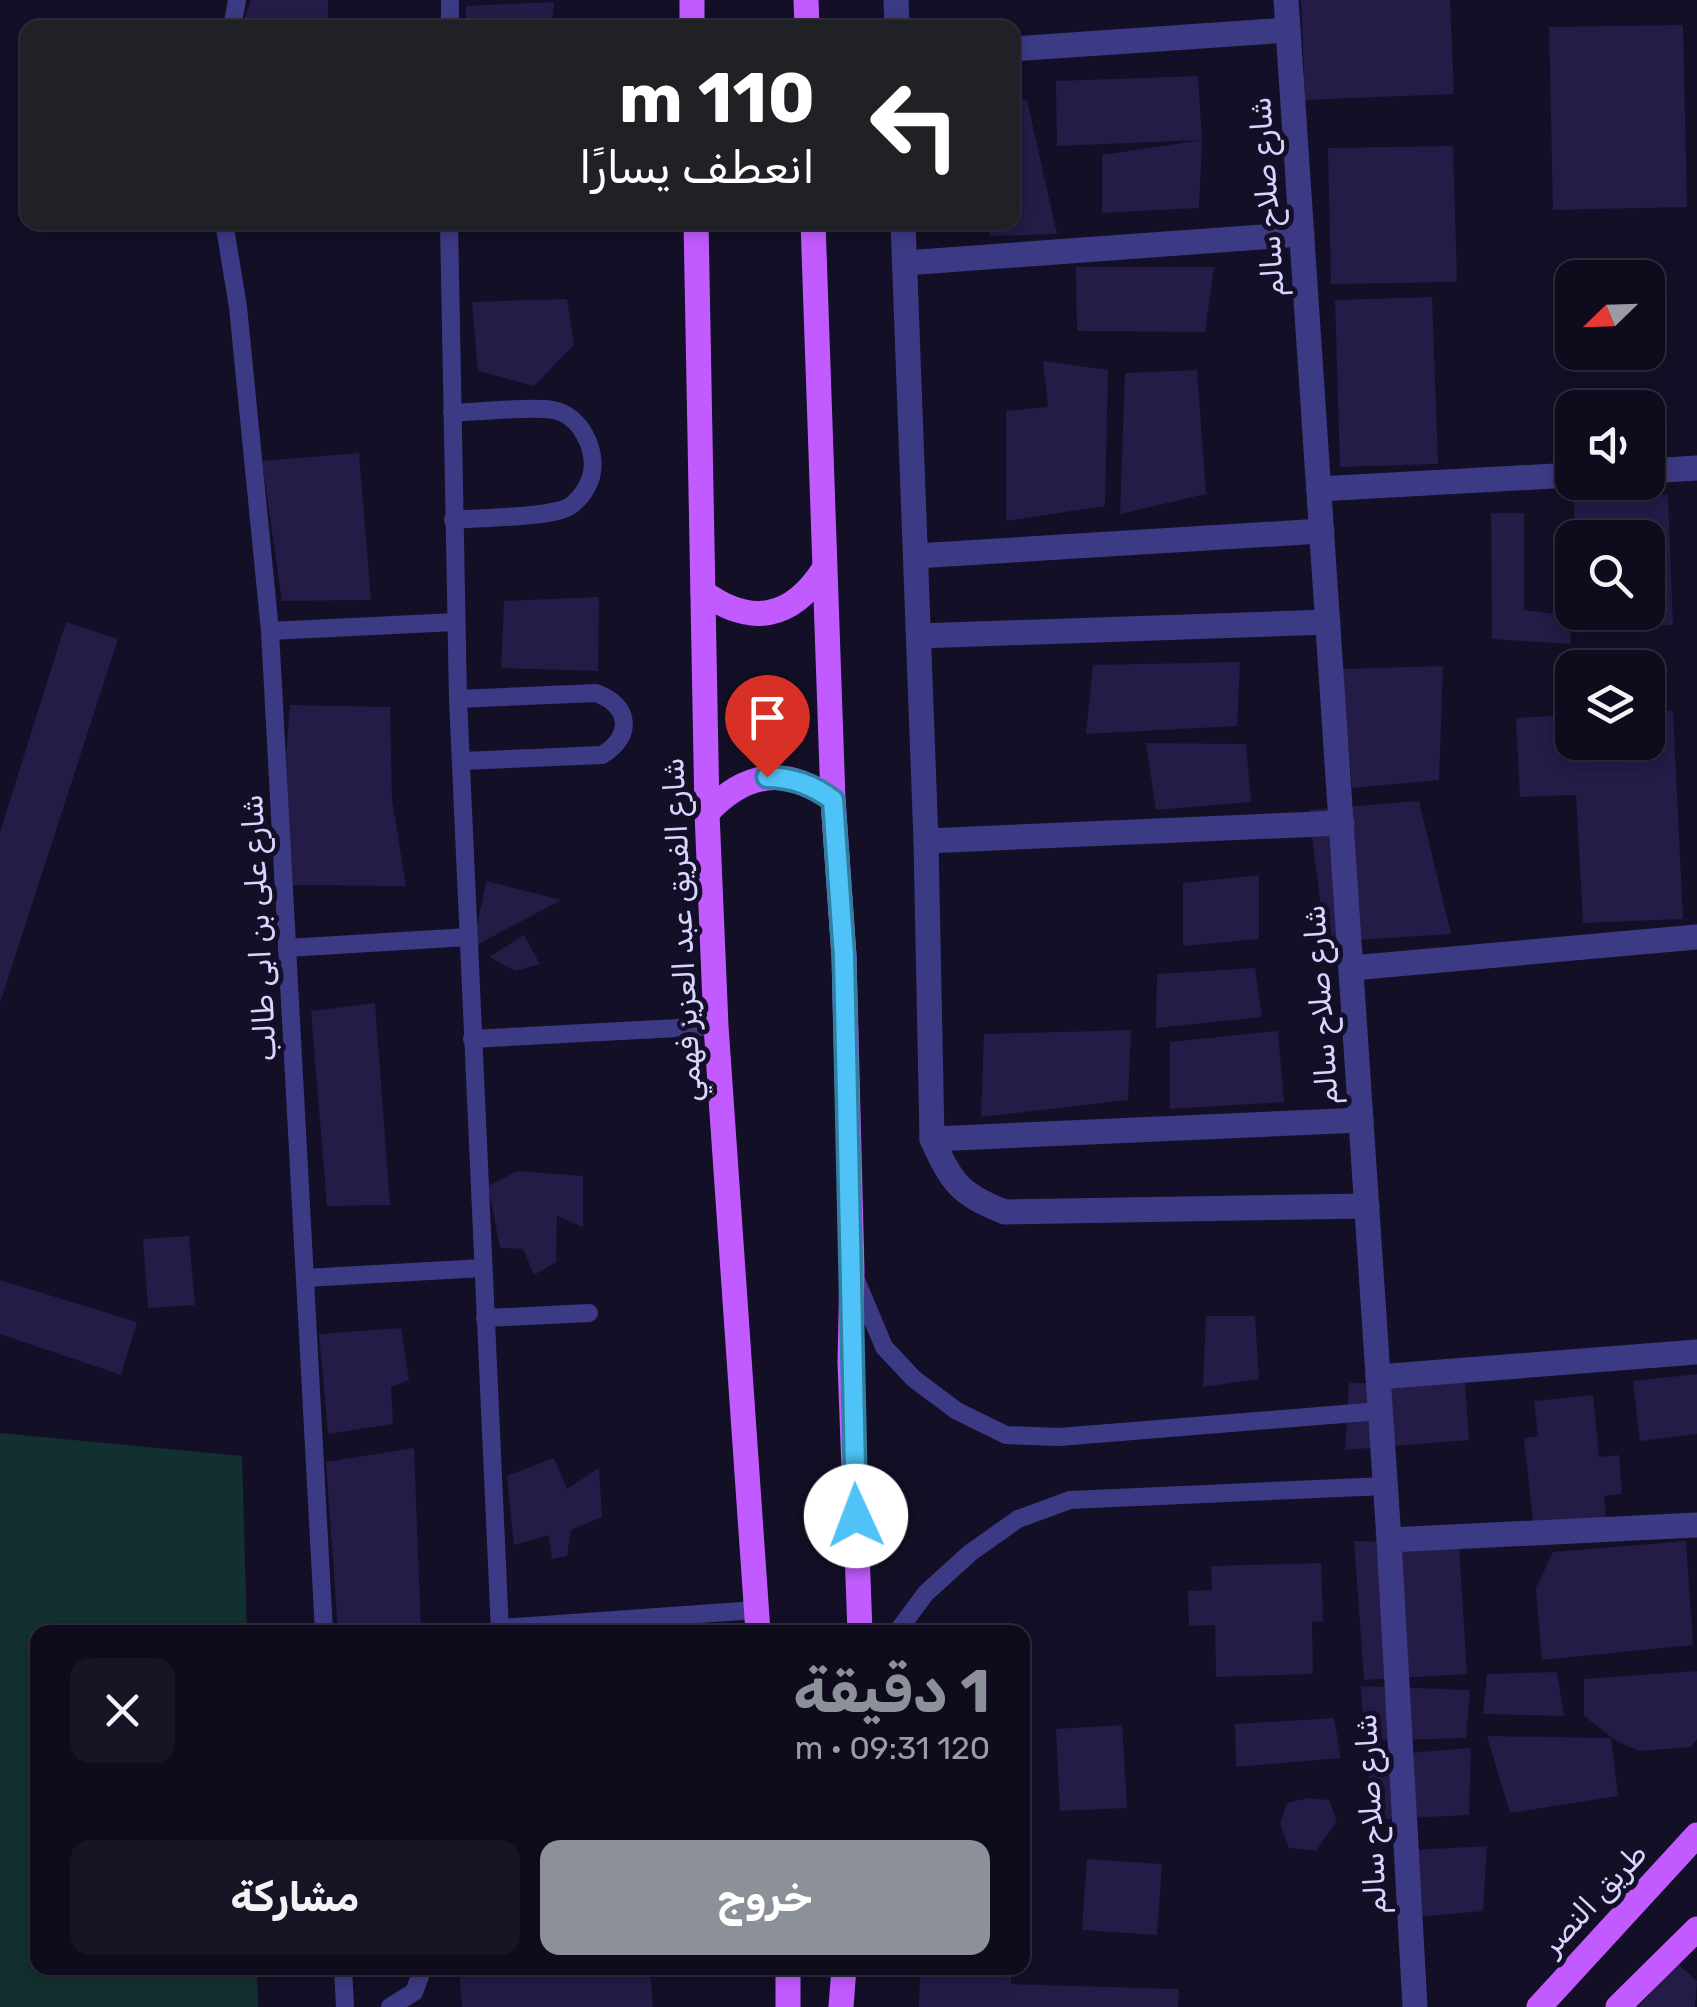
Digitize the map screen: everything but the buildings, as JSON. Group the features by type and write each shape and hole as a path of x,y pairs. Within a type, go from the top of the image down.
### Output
{"main road":[{"name":"شارع الفريق عبد العزيز فهمي","path":"696,230 716,1026 757,1621"},
{"path":"813,230 833,800 844,956 852,1270 850,1362 860,1625"},
{"path":"703,592 722,606 746,614 770,613 792,605 811,590 824,569"},
{"path":"708,813 744,783 767,777 791,778 813,786 833,800"},
{"name":"طريق النصر","path":"1538,2007 1697,1835"},
{"path":"1618,2007 1697,1929"},
{"path":"788,1975 788,2007"},
{"path":"841,2007 843,1975"}],"street":[{"name":"شارع صلاح سالم","path":"1286,0 1389,1540 1415,2007"},
{"path":"1020,48 1288,30"},
{"path":"904,230 926,842 932,1139 950,1178 978,1201 1005,1212 1367,1206"},
{"path":"905,263 1302,234"},
{"path":"1665,470 1697,468"},
{"path":"1319,489 1555,476"},
{"path":"916,556 1322,530"},
{"path":"918,636 1328,622"},
{"path":"926,842 1342,823"},
{"path":"1352,968 1697,937"},
{"path":"932,1139 1362,1120"},
{"path":"1378,1377 1697,1352"},
{"path":"1389,1540 1697,1524"}],"lane":[{"name":"شارع على بن ابى طالب","path":"225,230 238,308 270,631 324,1625"},
{"path":"449,230 455,622 500,1625"},
{"path":"452,413 554,410 572,420 586,436 592,456 591,478 581,496 564,510 454,520"},
{"path":"270,631 455,622"},
{"path":"458,699 596,693 610,698 624,721 622,736 615,747 602,755 461,761"},
{"path":"287,948 468,938"},
{"path":"472,1039 716,1026"},
{"path":"305,1278 482,1268"},
{"path":"852,1270 884,1347 914,1379 957,1411 1006,1435 1059,1437 1380,1411"},
{"path":"485,1318 589,1314"},
{"path":"903,1625 926,1593 970,1553 1018,1519 1070,1500 1385,1486"},
{"path":"643,1625 757,1621"},
{"path":"343,1975 345,2007"},
{"path":"390,2007 414,1992 420,1975"}],"green space":[{"path":"0,1433 242,1456 247,1625 30,1625 30,1975 257,1975 258,2007 0,2007"}],"route":[{"path":"767,777 791,778 813,786 833,800 844,956 856,1516"}]}
